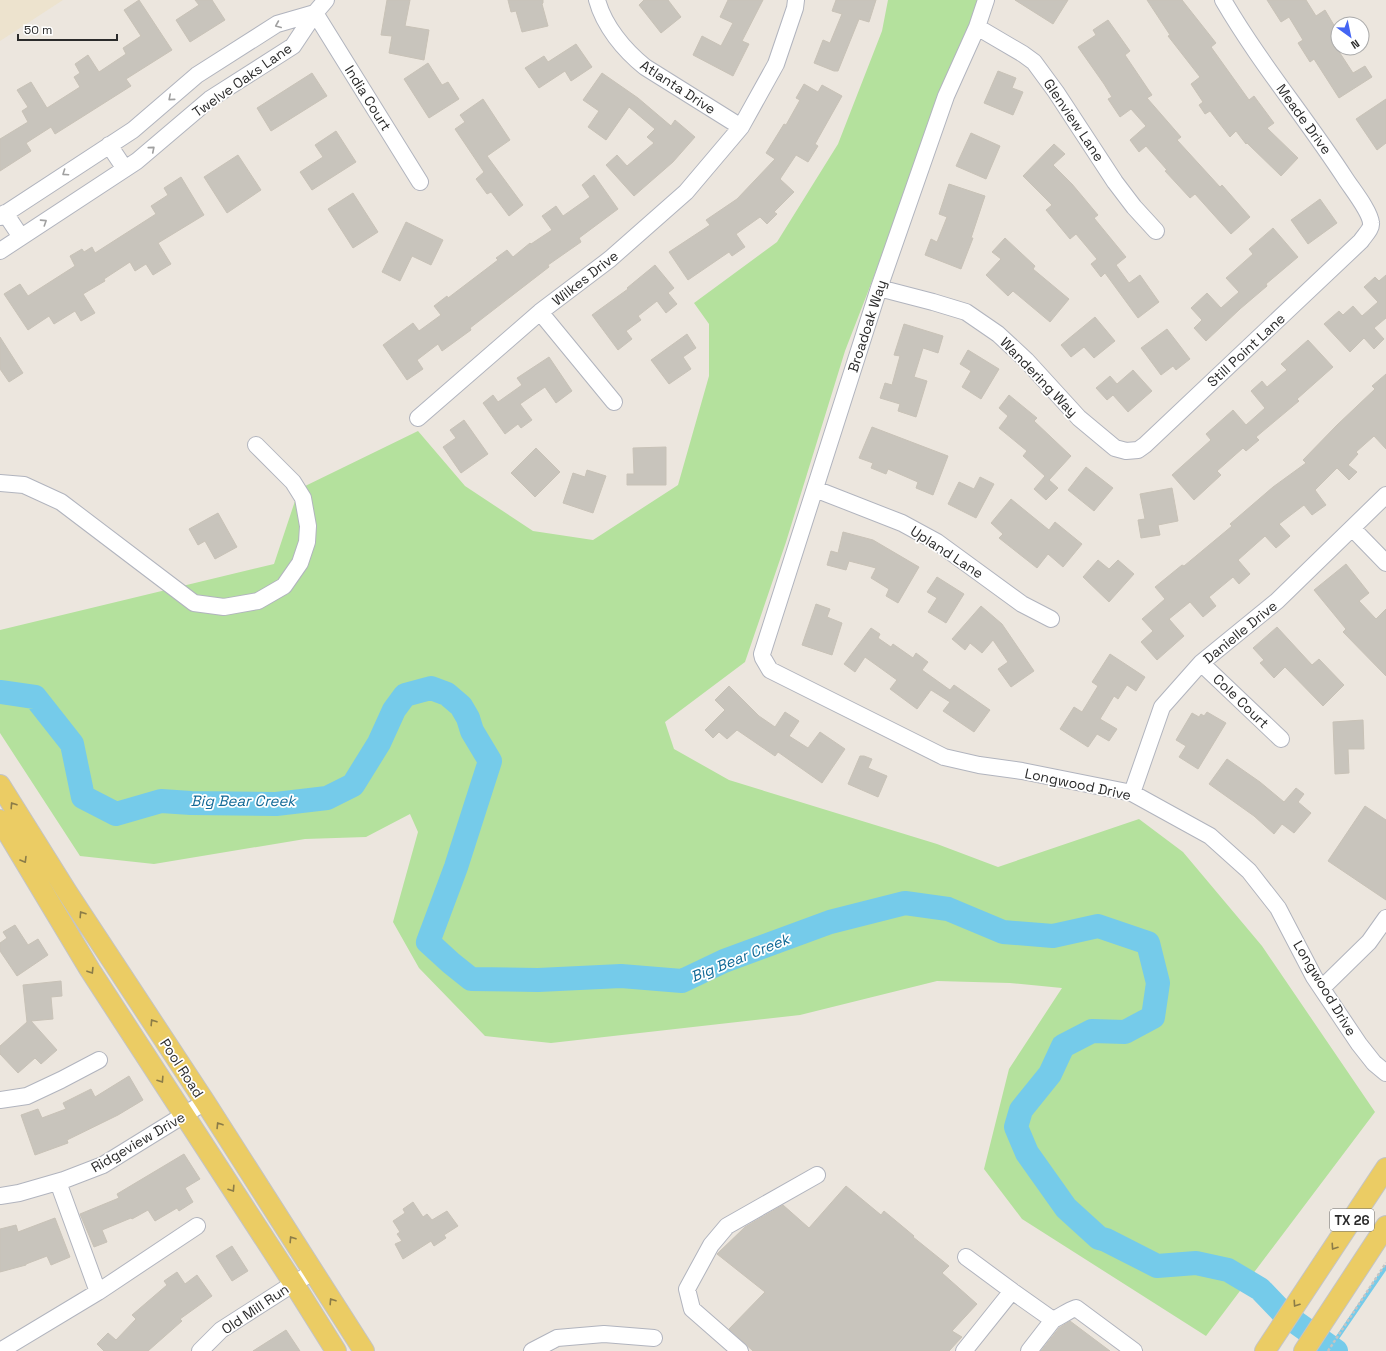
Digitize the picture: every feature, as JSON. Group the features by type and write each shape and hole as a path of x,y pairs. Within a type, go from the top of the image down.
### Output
{"main road":[{"name":"Pool Road","path":"0,785 364,1351"},
{"name":"Pool Road","path":"2,823 90,970 336,1351"},
{"name":"TX 26","path":"1265,1350 1386,1168"},
{"name":"TX 26","path":"1304,1351 1386,1226"}],"street":[{"name":"Twelve Oaks Lane","path":"0,251 138,161 210,99 293,46 315,13 326,0"},
{"name":"Atlanta Drive","path":"597,0 607,24 631,56 645,67 741,128"},
{"name":"Wilkes Drive","path":"418,418 540,312 610,259 686,192 741,128 776,64 795,8 796,0"},
{"name":"Broadoak Way","path":"762,658 762,654 879,288 946,96 977,27 986,0"},
{"name":"Meade Drive","path":"1222,0 1258,55 1323,144 1366,210 1371,223 1370,228 1361,241"},
{"name":"Twelve Oaks Lane","path":"21,237 3,215 133,130 197,75 276,24 315,13"},
{"name":"India Court","path":"315,13 420,182"},
{"name":"Glenview Lane","path":"977,27 1034,62 1056,92 1115,182 1134,207 1156,231"},
{"path":"109,145 125,169"},
{"name":"Still Point Lane","path":"1126,451 1138,450 1145,445 1361,241"},
{"name":"Wandering Way","path":"879,288 966,312 998,334 1026,360 1079,418 1115,448 1126,451"},
{"path":"540,312 614,402"},
{"path":"0,483 24,485 61,502 194,603 224,607 258,601 284,586 300,563 307,542 308,526 303,498 294,482 256,445"},
{"name":"Upland Lane","path":"815,489 902,523 937,542 1022,604 1051,619"},
{"name":"Danielle Drive","path":"1132,793 1162,706 1201,663 1277,601 1386,496"},
{"path":"1352,528 1386,563"},
{"name":"Longwood Drive","path":"762,658 770,670 944,757 979,765 1022,771 1132,793 1210,836 1249,870 1278,908 1314,977 1359,1044 1374,1063 1386,1073"},
{"name":"Cole Court","path":"1201,663 1281,739"},
{"path":"1322,988 1369,942 1386,918"},
{"path":"0,1100 27,1096 99,1060"},
{"name":"Ridgeview Drive","path":"0,1196 19,1193 58,1182 103,1165 205,1102"},
{"path":"740,1351 692,1309 688,1289 711,1245 727,1226 816,1175"},
{"path":"58,1182 98,1292"},
{"path":"0,1351 98,1292 197,1226"},
{"path":"966,1257 1053,1320"},
{"name":"Old Mill Run","path":"200,1351 221,1330 313,1272"},
{"path":"964,1351 1012,1291"},
{"path":"1029,1351 1053,1320 1076,1308 1134,1351"},
{"path":"532,1351 557,1338 604,1334 654,1338"}],"path":[{"path":"1328,1351 1386,1263"}],"shaded area":[{"path":"0,0 63,0 0,41"}],"green space":[{"path":"888,0 981,0 845,351 786,542 745,662 665,722 674,749 729,780 937,844 998,867 1139,819 1183,852 1262,946 1375,1112 1206,1336 1022,1219 984,1169 1009,1069 1062,988 1010,983 937,981 800,1015 551,1043 485,1036 419,968 393,922 418,832 410,814 366,837 305,839 154,864 80,856 0,733 0,630 274,564 299,489 418,431 465,486 533,531 593,540 678,485 709,376 709,324 694,303 777,242 838,144 882,31"}],"building":[{"path":"139,0 172,50 126,79 131,86 55,134 51,127 26,143 31,151 0,171 0,139 28,122 22,111 28,107 17,90 31,82 47,108 80,87 74,77 80,73 75,64 88,55 99,72 126,54 123,48 141,36 124,10"},
{"path":"195,0 212,0 225,20 190,42 176,20 199,5"},
{"path":"387,0 410,0 405,26 429,30 424,60 389,53 392,36 381,35"},
{"path":"508,0 543,0 542,4 548,26 522,32 516,11 511,12"},
{"path":"644,0 668,0 681,17 661,33 639,5"},
{"path":"728,0 763,0 742,41 749,44 733,76 693,55 702,36 721,46 733,23 720,17"},
{"path":"836,0 876,0 869,22 859,19 838,71 834,71 814,63 823,40 830,43 842,14 832,11"},
{"path":"1015,0 1068,0 1053,24"},
{"path":"1147,0 1182,0 1216,43 1211,47 1249,100 1254,96 1274,123 1267,128 1298,158 1281,176 1247,143 1246,144 1236,131 1230,137 1210,111 1205,114 1199,105 1203,102 1191,84 1200,77 1168,36 1170,35"},
{"path":"1267,0 1306,0 1316,16 1325,10 1330,18 1330,56 1342,56 1353,73 1365,66 1372,77 1339,98 1314,59 1310,62 1298,43 1303,40 1289,17 1281,22"},
{"path":"1108,20 1130,51 1125,55 1152,95 1147,98 1181,137 1177,140 1220,187 1222,185 1250,217 1231,234 1195,194 1190,198 1165,171 1167,170 1146,146 1139,152 1130,140 1146,126 1131,109 1120,117 1108,99 1112,97 1078,47 1096,35 1093,30"},
{"path":"576,44 592,67 571,81 565,71 539,88 525,68 544,56 548,62"},
{"path":"428,63 442,85 448,82 459,99 429,118 404,79"},
{"path":"998,71 1016,78 1012,88 1023,92 1013,115 984,103"},
{"path":"312,73 327,96 271,131 257,108"},
{"path":"602,73 638,98 671,126 675,120 695,137 673,162 634,196 606,165 617,155 627,166 654,143 647,137 655,129 629,107 606,140 588,127 599,111 583,100"},
{"path":"804,84 818,92 822,85 842,96 815,144 818,146 808,162 796,155 780,179 794,192 774,212 777,214 767,224 760,217 736,234 745,247 732,256 729,252 688,280 669,252 710,225 706,220 737,199 775,159 766,153 784,124 786,125 800,100 796,98"},
{"path":"483,99 510,140 487,156 523,205 509,216 491,192 487,194 476,179 484,172 455,129 465,122 460,115"},
{"path":"1386,99 1386,143 1377,150 1356,119"},
{"path":"336,131 356,162 312,190 300,172 323,157 315,145"},
{"path":"971,133 1000,146 986,179 956,166"},
{"path":"1054,144 1065,154 1053,165 1072,184 1098,215 1094,218 1126,257 1116,265 1129,283 1140,275 1159,302 1138,318 1105,273 1101,277 1091,264 1097,259 1076,234 1070,239 1046,210 1052,205 1023,176"},
{"path":"238,155 261,190 227,213 204,177"},
{"path":"594,175 618,209 579,238 581,242 548,265 549,267 470,328 471,330 442,351 438,344 417,360 423,369 407,380 383,345 413,323 419,331 441,315 434,306 447,296 448,298 498,260 496,258 507,250 513,257 530,243 531,244 552,230 542,216 556,206 563,216 590,197 582,185"},
{"path":"181,177 204,215 158,243 171,264 153,275 146,264 135,271 130,262 104,279 105,281 83,294 95,313 81,321 75,311 54,324 49,316 28,330 4,294 20,284 28,296 75,266 70,256 82,249 84,252 92,247 95,253 156,214 151,206 168,195 164,188"},
{"path":"949,184 985,196 971,238 973,238 961,269 925,255 931,239 937,242 947,217 939,214"},
{"path":"353,193 378,232 353,248 328,209"},
{"path":"1320,199 1337,223 1308,244 1291,220"},
{"path":"406,222 443,240 431,265 412,256 400,281 382,272"},
{"path":"1273,228 1298,257 1266,284 1267,286 1206,341 1194,328 1202,320 1191,308 1207,293 1221,308 1239,292 1226,278 1253,254 1249,249"},
{"path":"1005,238 1035,266 1033,269 1069,299 1050,322 1013,291 1008,296 986,275 1001,259 992,252"},
{"path":"655,265 674,288 668,293 677,304 666,313 657,301 638,316 641,320 626,331 632,339 618,350 592,315 628,289 627,288"},
{"path":"1386,275 1386,318 1374,328 1384,339 1374,349 1364,338 1350,352 1324,324 1339,311 1343,315 1353,306 1362,316 1378,302 1364,287 1375,277 1379,281"},
{"path":"1095,317 1115,341 1094,358 1084,347 1071,357 1061,345"},
{"path":"904,324 943,336 938,353 923,348 914,377 927,381 916,417 898,411 900,404 880,398 885,383 892,385 900,356 894,355"},
{"path":"1167,329 1190,359 1176,370 1173,366 1161,375 1141,348"},
{"path":"687,334 696,348 683,357 691,369 669,384 651,360"},
{"path":"0,337 23,373 9,382 0,369"},
{"path":"1308,340 1333,367 1297,399 1299,401 1256,437 1259,440 1246,451 1243,448 1217,471 1221,475 1194,500 1172,475 1211,440 1206,434 1233,410 1246,425 1265,408 1251,391 1262,381 1267,387 1287,370 1281,364"},
{"path":"968,350 999,369 981,399 962,387 971,371 960,364"},
{"path":"549,357 572,391 556,403 545,387 520,404 532,420 521,428 518,424 505,434 483,403 493,395 498,402 522,385 517,378"},
{"path":"1133,370 1152,391 1128,412 1113,395 1107,400 1096,388 1110,376 1117,384"},
{"path":"1386,374 1386,449 1374,436 1356,452 1358,454 1348,465 1357,472 1349,480 1337,468 1315,490 1326,505 1312,515 1304,505 1279,524 1290,536 1276,548 1265,536 1238,560 1250,574 1239,584 1233,577 1209,597 1216,606 1203,617 1190,602 1169,619 1184,636 1157,660 1141,642 1153,631 1142,619 1165,599 1155,587 1182,565 1184,566 1232,526 1230,524 1273,487 1306,463 1303,460 1375,389 1372,386"},
{"path":"1009,395 1037,418 1034,421 1071,456 1049,480 1058,488 1046,500 1034,489 1045,476 1023,456 1027,451 999,428 1008,416 999,408"},
{"path":"464,420 488,454 461,473 443,447 456,438 450,430"},
{"path":"872,427 948,456 933,495 916,488 918,482 888,469 886,474 871,468 873,463 859,458"},
{"path":"666,447 666,485 627,485 627,474 634,474 633,448"},
{"path":"536,448 560,472 535,497 511,473"},
{"path":"1086,467 1113,488 1094,511 1068,490"},
{"path":"587,470 606,476 593,513 563,503 573,473 585,477"},
{"path":"980,477 994,484 976,518 948,504 959,482 974,489"},
{"path":"1172,488 1178,521 1158,525 1160,535 1141,538 1138,520 1145,519 1140,494"},
{"path":"1011,499 1049,530 1055,522 1082,544 1063,567 1048,554 1037,568 999,538 1003,534 991,523"},
{"path":"218,513 237,547 215,559 205,541 198,545 189,529"},
{"path":"843,532 873,540 919,567 898,603 886,596 889,589 871,578 876,568 849,561 846,570 827,565 831,551 838,553"},
{"path":"1098,560 1109,569 1118,560 1134,574 1109,602 1083,577"},
{"path":"1346,564 1369,593 1359,601 1376,619 1386,609 1386,676 1343,632 1346,629 1314,590"},
{"path":"937,577 964,594 946,623 928,612 937,598 927,592"},
{"path":"816,604 830,609 827,617 842,623 832,655 802,645"},
{"path":"981,606 1002,624 1034,671 1011,687 998,669 1008,662 993,640 982,653 970,643 965,650 952,639"},
{"path":"1277,627 1312,665 1319,659 1344,685 1323,706 1285,667 1274,678 1260,663 1264,660 1253,648"},
{"path":"871,628 880,634 878,638 891,647 893,644 913,658 916,653 928,662 922,670 950,690 954,685 990,710 974,732 943,711 950,702 931,690 917,709 890,689 897,680 865,657 855,672 844,664"},
{"path":"1110,654 1145,677 1136,691 1127,685 1118,699 1114,696 1100,719 1117,729 1109,741 1097,734 1088,747 1060,729 1074,707 1082,712 1098,686 1092,682"},
{"path":"729,686 759,716 775,727 785,712 799,721 789,736 808,748 820,732 845,749 822,783 778,752 775,756 737,730 727,739 719,732 713,738 705,730 725,710 715,700"},
{"path":"1207,712 1226,723 1198,769 1179,757 1186,746 1176,740 1192,713 1199,717 1201,714 1204,716"},
{"path":"1363,720 1364,749 1348,749 1349,773 1335,774 1333,722"},
{"path":"860,756 872,759 868,768 887,776 878,797 848,784"},
{"path":"1227,759 1260,782 1284,802 1296,788 1304,794 1298,802 1311,813 1294,833 1282,824 1274,834 1254,816 1209,784"},
{"path":"1365,806 1386,820 1386,900 1328,861"},
{"path":"15,925 28,945 38,939 48,955 17,976 0,951 0,943 7,938 3,932"},
{"path":"61,981 62,996 51,997 53,1019 31,1021 57,1050 41,1064 35,1058 18,1073 0,1054 0,1046 27,1022 23,985"},
{"path":"129,1076 143,1100 118,1115 67,1140 68,1143 35,1155 21,1115 38,1109 42,1118 66,1109 63,1103 91,1089 95,1097"},
{"path":"184,1154 200,1179 185,1188 193,1202 179,1211 177,1208 155,1221 148,1210 132,1219 131,1218 102,1230 107,1242 94,1247 80,1214 119,1198 117,1194"},
{"path":"846,1186 881,1215 884,1211 949,1266 942,1273 977,1304 952,1331 962,1337 949,1351 753,1351 729,1329 765,1292 717,1254 745,1227 783,1205 809,1228"},
{"path":"413,1202 423,1217 427,1214 432,1220 447,1211 458,1226 444,1235 446,1238 434,1246 431,1241 403,1259 395,1244 402,1241 397,1234 400,1232 393,1221 405,1213 403,1209"},
{"path":"55,1218 70,1257 51,1265 47,1256 26,1265 0,1272 0,1229 16,1225 18,1232"},
{"path":"232,1246 248,1271 232,1281 216,1256"},
{"path":"177,1272 185,1284 197,1275 212,1296 180,1319 182,1321 148,1351 104,1351 97,1344 108,1333 116,1340 136,1319 132,1315 167,1285 164,1281"},
{"path":"1070,1321 1110,1351 1041,1351 1059,1328"},
{"path":"286,1330 300,1351 253,1351"}],"waterway":[{"name":"Big Bear Creek","path":"0,692 35,697 72,744 83,797 116,814 161,801 191,803 276,804 327,798 353,785 379,743 394,710 405,695 431,688 447,694 461,706 468,718 472,731 490,761 456,867 428,942 471,979 538,980 621,976 682,981 724,961 830,922 905,903 948,909 1003,932 1053,936 1098,926 1148,943 1158,983 1153,1017 1125,1032 1092,1031 1063,1046 1050,1074 1021,1110 1016,1127 1027,1153 1066,1208 1099,1238 1106,1240 1157,1266 1196,1263 1228,1270 1260,1289 1284,1314 1336,1351"},
{"path":"1331,1347 1386,1267"}]}
